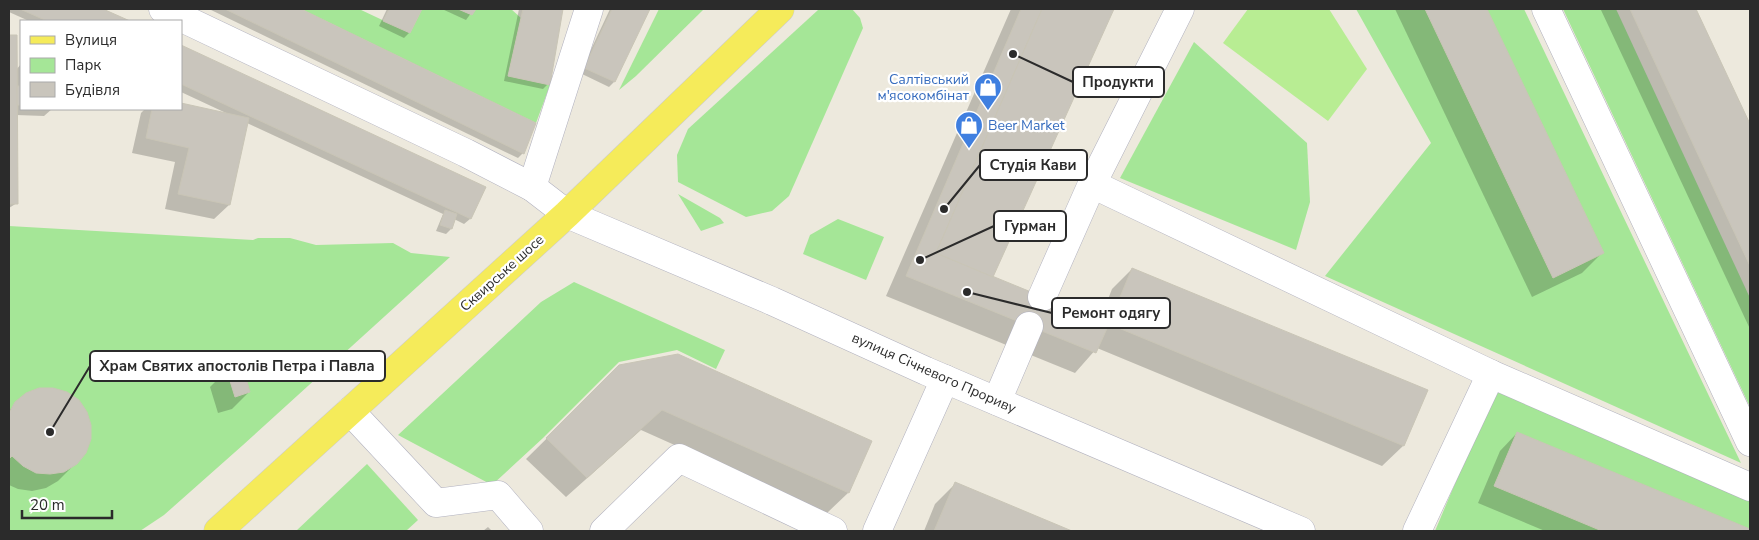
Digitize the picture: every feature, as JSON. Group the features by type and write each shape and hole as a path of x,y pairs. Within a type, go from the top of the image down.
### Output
{"main road":[{"name":"Сквирське шосе","path":"218,531 567,214 780,9"}],"street":[{"name":"вулиця Січневого Прориву","path":"163,9 466,153 532,187 567,214 772,301 945,379 1301,531"},
{"path":"532,187 589,9"},
{"path":"1042,297 1092,184 1180,9"},
{"path":"1546,9 1750,442"},
{"path":"1092,184 1491,374 1750,486"},
{"path":"997,401 1030,326"},
{"path":"1417,531 1491,374"},
{"path":"877,531 945,379"},
{"path":"350,411 436,504 498,496 529,531"},
{"path":"604,531 679,458 833,531"}],"green space":[{"path":"301,9 359,9 410,33 422,9 458,9 472,15 476,9 511,9 521,18 508,76 550,85 536,123"},
{"path":"659,9 704,9 636,76 619,90"},
{"path":"852,9 860,18 863,28 789,196 772,211 746,217 678,182 677,155 688,129 818,10"},
{"path":"1248,9 1329,9 1367,69 1328,121 1223,43"},
{"path":"1356,9 1524,9 1741,463 1325,276 1431,143"},
{"path":"1563,9 1616,9 1750,298 1750,407"},
{"path":"1194,42 1307,143 1310,202 1296,250 1120,178"},
{"path":"678,194 720,218 724,223 701,231"},
{"path":"838,219 884,237 866,280 803,254 810,235"},
{"path":"9,226 253,240 258,238 290,238 316,245 393,243 411,253 450,257 164,515 140,531 9,531"},
{"path":"574,282 725,350 716,369 677,350 619,362 543,438 492,485 398,435 541,302"},
{"path":"1495,389 1750,496 1750,531 1435,531"},
{"path":"367,464 418,520 406,531 296,531"}],"building":[{"path":"20,9 103,9 128,20 45,20"},
{"path":"225,9 301,9 536,123 524,154"},
{"path":"389,9 422,9 410,33 383,21"},
{"path":"458,9 476,9 472,15"},
{"path":"523,9 563,9 550,85 508,76"},
{"path":"612,9 650,9 615,82 584,68"},
{"path":"1021,9 1042,9 936,253 1109,324 1096,353 906,276"},
{"path":"1042,9 1114,9 993,277 936,253"},
{"path":"1425,9 1487,9 1604,253 1553,278"},
{"path":"1630,9 1696,9 1750,124 1750,266"},
{"path":"9,35 17,35 18,204 9,204"},
{"path":"182,45 486,187 471,219 182,84"},
{"path":"17,86 20,86 20,105 17,105"},
{"path":"182,103 249,118 230,205 178,194 189,148 146,138 152,110 182,110"},
{"path":"445,210 457,214 452,229 440,225"},
{"path":"1132,268 1428,390 1404,446 1109,324"},
{"path":"678,354 872,441 849,493 662,410 587,478 546,438 619,365"},
{"path":"242,364 250,392 235,397 226,368"},
{"path":"39,388 53,388 67,392 79,400 87,412 91,425 91,439 86,453 77,464 64,472 36,473 23,466 12,456 9,459 9,413 15,402 26,393"},
{"path":"1517,432 1750,529 1750,531 1602,531 1494,486"},
{"path":"955,482 1072,531 934,531"}],"place":[{"name":"Продукти","path":"1013,54"},
{"name":"Салтівський м'ясокомбінат","path":"988,111"},
{"name":"Beer Market","path":"969,149"},
{"name":"Студія Кави","path":"944,209"},
{"name":"Гурман","path":"920,260"},
{"name":"Ремонт одягу","path":"967,292"},
{"name":"Храм Святих апостолів Петра і Павла","path":"50,432"}]}
